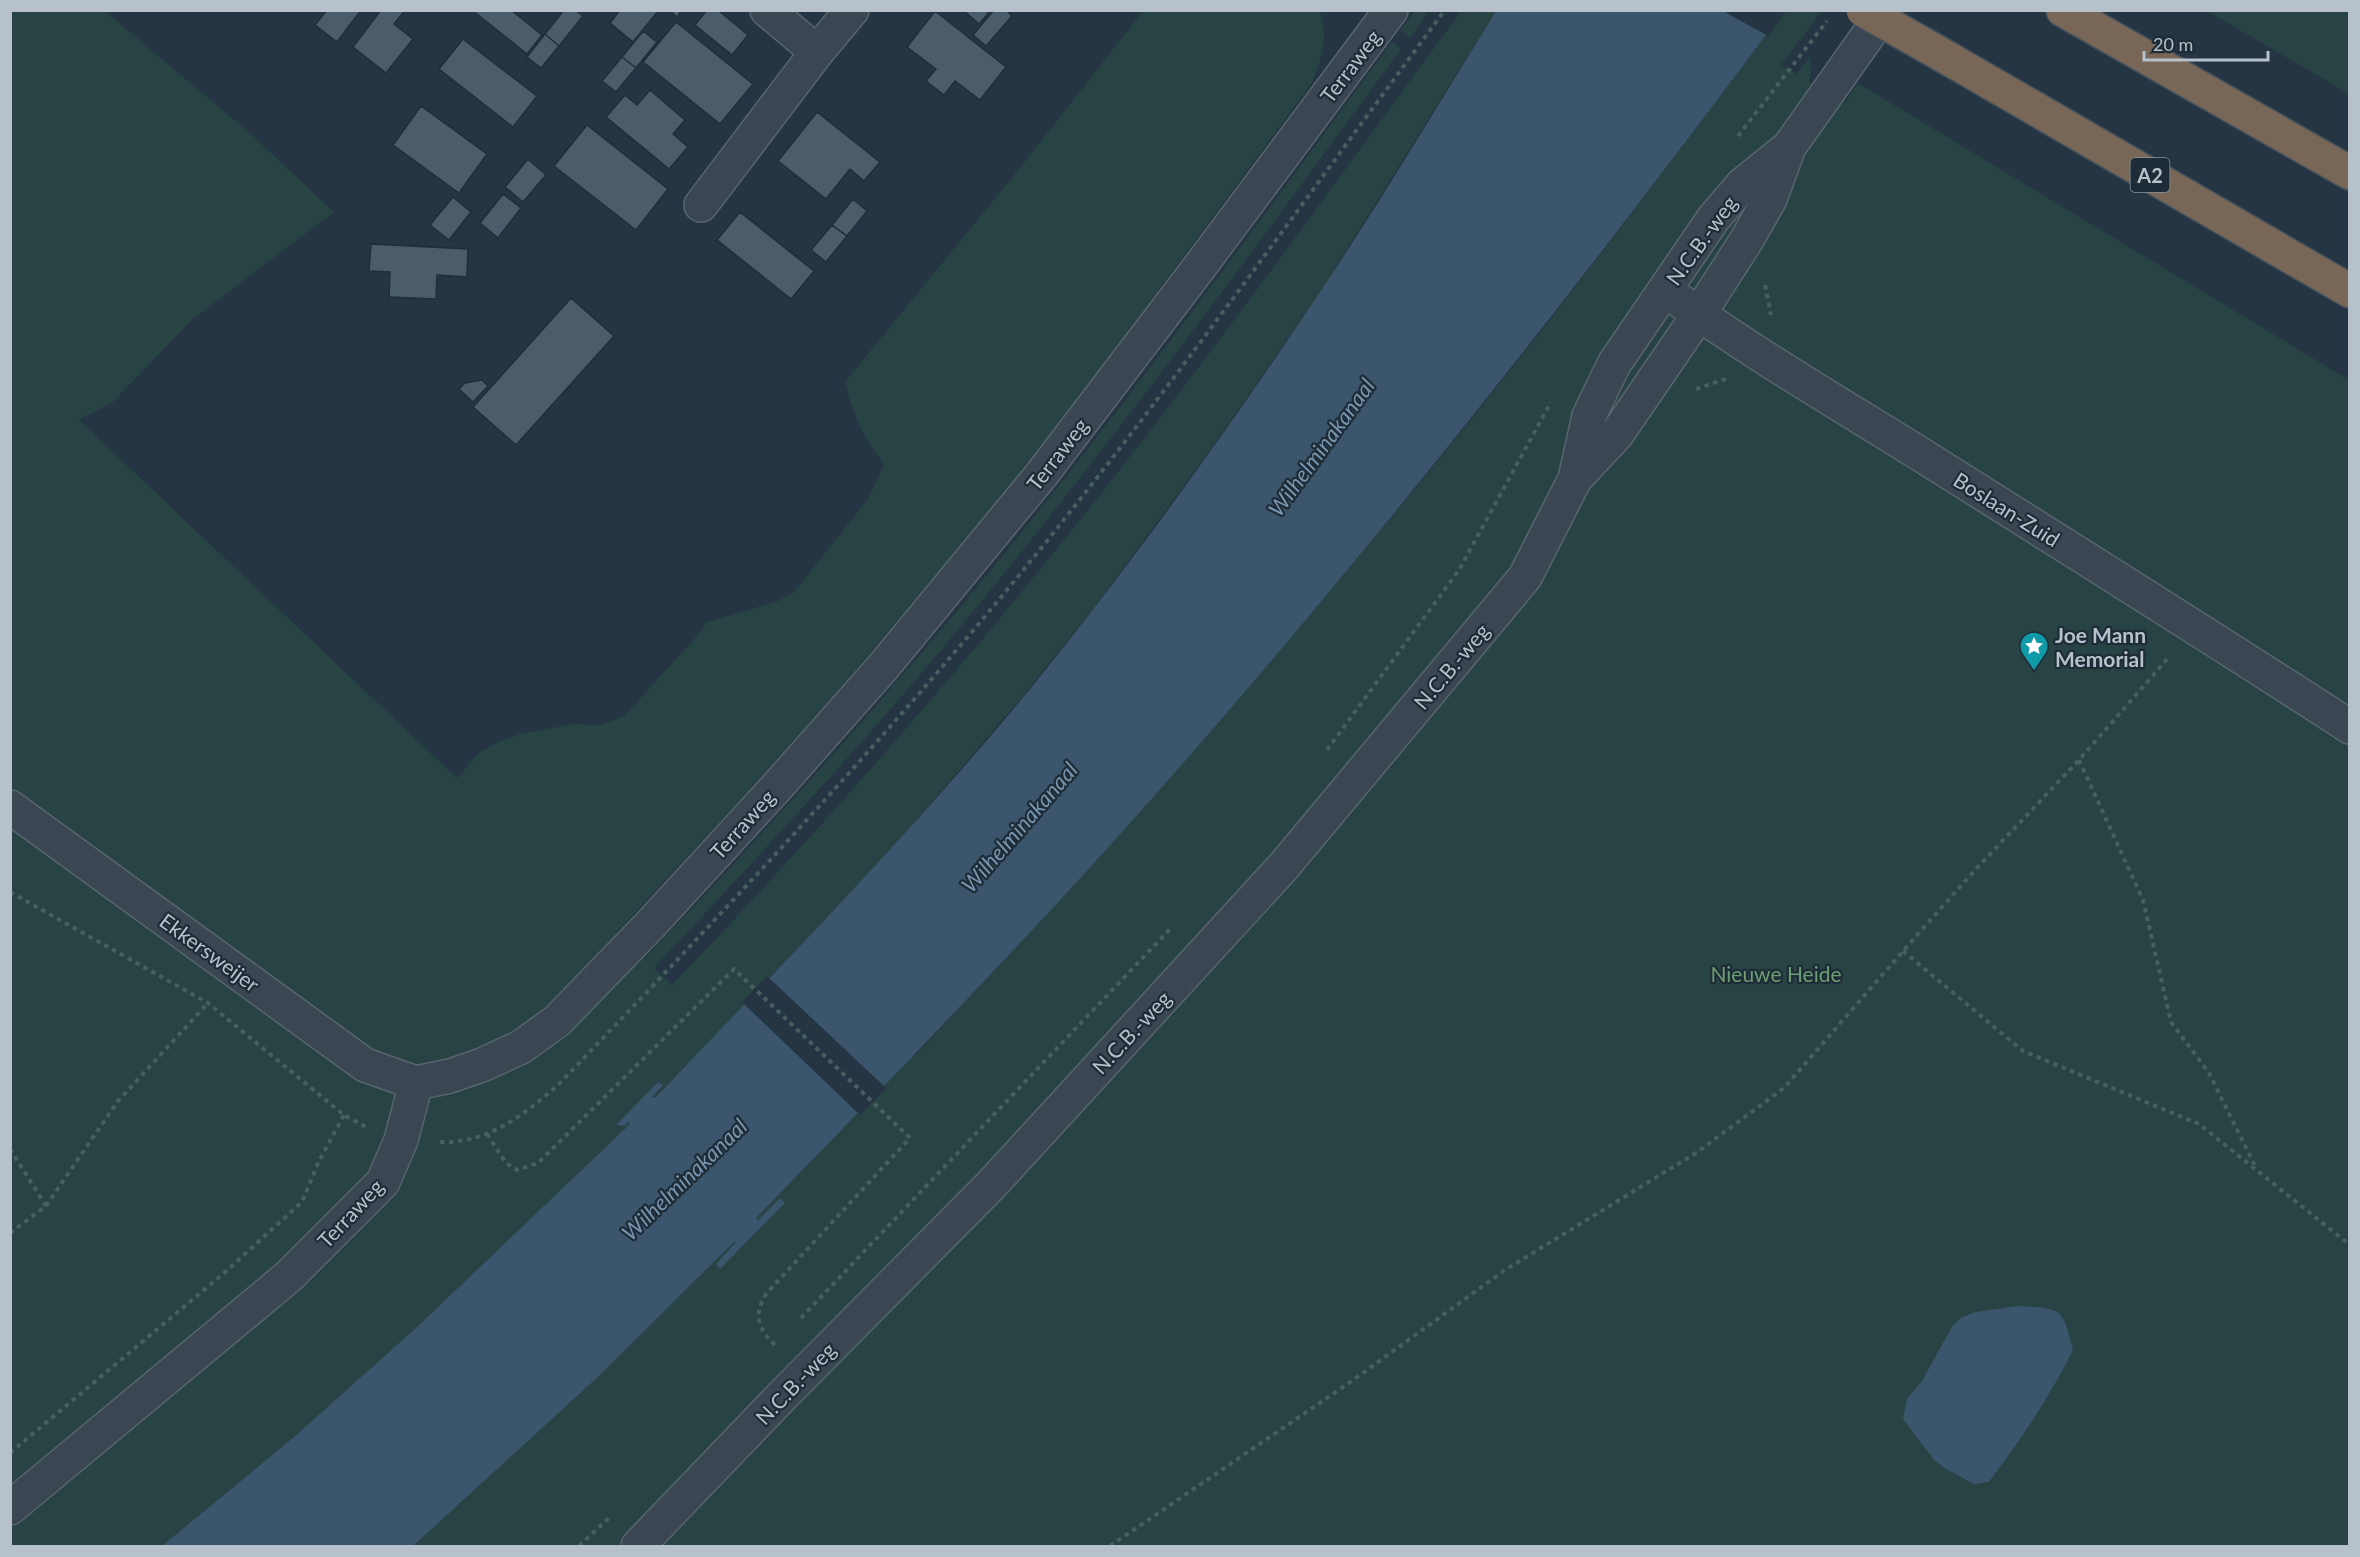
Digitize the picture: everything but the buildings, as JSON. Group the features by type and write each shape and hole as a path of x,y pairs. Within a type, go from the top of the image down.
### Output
{"highway":[{"name":"A2","path":"1863,10 2349,291"},
{"path":"2063,10 2349,173"}],"street":[{"path":"767,10 817,52"},
{"path":"701,205 817,52 852,10"},
{"name":"N.C.B.-weg","path":"1575,479 1617,434 1699,314 1746,242 1770,199 1789,147 1886,10"},
{"name":"Terraweg","path":"10,1508 288,1277 383,1182 401,1140 416,1083 450,1076 482,1065 521,1047 557,1021 651,924 775,789 883,667 1042,474 1381,14"},
{"name":"N.C.B.-weg","path":"638,1546 784,1394 992,1184 1283,867 1525,577 1575,479 1589,416 1614,364 1713,219 1743,184 1789,147"},
{"name":"Boslaan-Zuid","path":"1665,290 1699,314 2191,623 2349,727"},
{"name":"Ekkersweijer","path":"10,807 365,1065 416,1083"}],"path":[{"path":"1738,136 1828,18"},
{"path":"1326,751 1459,570 1554,396"},
{"path":"1110,1546 1349,1383 1505,1270 1696,1153 1784,1088 1975,870 2079,760 2174,651 2191,623"},
{"path":"2079,760 2143,900 2171,1022 2209,1073 2258,1171"},
{"name":"Ekkersweijer","path":"10,892 208,1003 345,1115"},
{"name":"N.C.B.-weg","path":"799,1320 1174,924"},
{"path":"1903,951 2023,1051 2199,1124 2349,1245"},
{"name":"N.C.B.-weg","path":"486,1134 506,1163 517,1170 530,1167 545,1156 734,969 910,1138 771,1287 758,1311 759,1323 766,1336 775,1345 783,1337"},
{"path":"10,1233 46,1206 118,1101 208,1003"},
{"name":"Terraweg","path":"10,1453 223,1274 302,1202 319,1161 345,1115"},
{"path":"10,1149 46,1206"}],"green space":[{"name":"Nieuwe Heide","path":"10,11 105,11 252,135 334,212 193,319 112,403 79,420 457,778 480,752 500,741 523,733 575,724 600,725 624,716 705,627 704,623 778,601 795,591 868,499 884,464 860,426 845,382 1019,169 1143,11 1320,11 1324,39 1312,83 1057,427 855,671 756,783 617,932 644,959 828,760 961,606 1152,364 1392,42 1401,49 1169,363 988,593 859,745 654,968 672,985 839,805 1000,619 1052,555 1195,372 1461,11 1496,11 1321,291 1211,449 1093,609 1021,698 891,850 719,1031 915,1055 1125,827 1357,559 1533,341 1784,11 1822,11 1781,65 1797,74 1810,56 1809,81 1845,102 1858,83 2349,380 2349,1546 11,1546"},
{"path":"1415,11 1429,11 1410,38 1400,31"},
{"path":"2207,11 2349,11 2349,94"}],"water":[{"name":"Wilhelminakanaal","path":"1496,11 1784,11 1528,346 1261,673 1075,884 756,1218 758,1220 780,1198 785,1203 720,1269 716,1264 735,1241 600,1375 413,1546 162,1546 294,1437 416,1328 630,1124 628,1122 624,1126 616,1125 658,1082 663,1085 652,1097 655,1098 881,859 991,736 1123,570 1238,413 1365,223"},
{"path":"2018,1306 2044,1308 2058,1313 2063,1318 2073,1350 2034,1418 1989,1482 1974,1484 1934,1460 1903,1419 1907,1399 1922,1381 1953,1325 1962,1317 1976,1312"}],"pier":[{"path":"1723,10 1787,10 1768,36 1723,11"},
{"path":"767,976 886,1088 860,1115 742,1002"}],"place":[{"name":"Joe Mann Memorial","path":"2034,672"}]}
